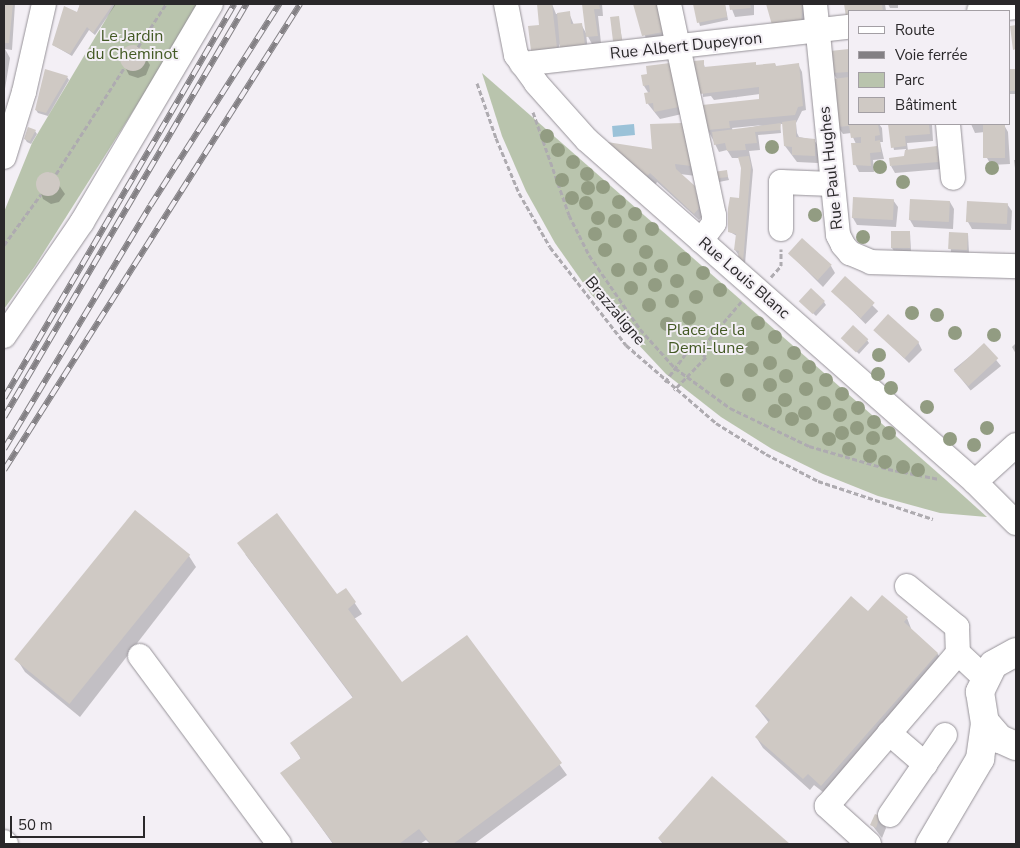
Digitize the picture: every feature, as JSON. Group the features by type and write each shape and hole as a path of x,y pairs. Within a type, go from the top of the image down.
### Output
{"main road":[{"path":"1016,652 993,665 984,677 980,707 985,722 1000,739 1016,746"},
{"path":"930,844 980,759 985,722"},
{"path":"949,844 985,781 1002,760 1016,751"}],"street":[{"path":"4,157 8,128 44,4"},
{"path":"4,336 82,222 211,4"},
{"name":"Rue Louis Blanc","path":"506,4 513,46 522,64 587,140 968,475 1016,523"},
{"path":"669,4 714,214 714,223 701,240"},
{"name":"Rue Paul Hughes","path":"815,4 838,235 850,253 871,262 1016,266"},
{"path":"986,10 1016,6"},
{"name":"Rue Albert Dupeyron","path":"522,64 848,27"},
{"path":"948,125 953,178"},
{"path":"781,228 781,182 832,184"},
{"path":"968,475 1016,445"},
{"path":"869,844 827,806 958,653 957,627 907,586"},
{"path":"958,653 984,677"},
{"path":"140,656 279,844"},
{"path":"889,733 925,764"},
{"path":"890,815 946,735"}],"path":[{"path":"138,47 166,4"},
{"path":"56,174 124,68"},
{"name":"Brazzaligne","path":"478,83 496,138 519,193 550,247 626,345 674,390 716,423 810,476 876,503 933,520"},
{"path":"530,107 569,215 589,255 640,329 686,378 760,424 837,456 946,480 968,475"},
{"path":"4,245 41,194"},
{"path":"665,382 692,345 706,357 674,390"}],"green space":[{"name":"Le Jardin du Cheminot","path":"115,4 201,4 35,266 4,309 4,212 32,143"},
{"name":"Place de la Demi-lune","path":"482,73 987,517 940,513 878,496 823,474 772,449 721,417 666,374 591,294 555,243 526,191 502,136"}],"water":[{"path":"634,124 635,135 613,137 612,126"}],"building":[{"path":"4,4 13,4 9,43 4,43"},
{"path":"80,4 113,4 93,33 87,27 70,54 52,45 64,6 77,12"},
{"path":"537,4 552,4 557,48 531,51 528,26 539,25"},
{"path":"582,4 599,4 600,9 594,9 598,36 586,37"},
{"path":"633,4 658,4 663,32 642,36"},
{"path":"693,4 725,4 727,17 697,23"},
{"path":"729,4 750,4 751,8 730,10"},
{"path":"766,4 803,4 801,21 772,25"},
{"path":"844,4 882,4 883,10 848,10 846,17"},
{"path":"570,11 571,24 582,23 585,45 560,48 557,13"},
{"path":"619,16 622,41 613,42 610,17"},
{"path":"1016,25 1016,49 1013,50 1010,26"},
{"path":"133,45 142,49 146,58 142,67 133,71 124,67 120,58 124,49"},
{"path":"848,49 848,72 832,73 830,51"},
{"path":"704,60 704,67 756,62 756,65 775,63 776,66 799,63 803,106 798,107 795,115 729,121 730,128 707,130 702,105 759,99 759,87 700,94 693,61"},
{"path":"670,63 679,107 654,112 653,103 646,104 644,93 650,92 649,85 643,86 641,75 647,74 646,66"},
{"path":"45,69 68,76 46,113 35,110"},
{"path":"1010,69 1016,69 1016,91 1010,91"},
{"path":"848,77 848,125 878,125 880,135 875,136 875,141 880,140 881,152 870,153 871,166 853,165 851,143 861,143 861,137 851,138 849,126 837,127 832,79"},
{"path":"796,120 796,137 815,139 815,156 792,155 792,147 784,146 782,122"},
{"path":"682,123 691,166 675,164 676,169 695,186 699,208 694,214 650,173 647,176 607,142 652,149 650,124"},
{"path":"781,123 780,130 755,132 757,143 745,144 746,150 727,151 725,143 714,145 712,132"},
{"path":"888,125 929,125 930,134 905,136 906,146 891,148"},
{"path":"983,125 1005,125 1005,158 983,158"},
{"path":"28,127 36,130 30,141 24,139"},
{"path":"937,146 939,162 890,166 889,158 904,156 905,150"},
{"path":"749,156 751,166 743,262 738,257 739,251 734,250 736,234 728,232 728,208 730,197 739,198 741,168 738,157"},
{"path":"727,170 728,177 716,179 715,172"},
{"path":"48,172 57,175 60,184 57,193 48,196 39,193 36,184 39,175"},
{"path":"853,197 894,199 893,220 852,218"},
{"path":"910,199 950,201 949,222 909,220"},
{"path":"967,201 1008,203 1007,224 966,222"},
{"path":"891,231 910,231 910,248 891,248"},
{"path":"949,232 968,233 967,250 948,249"},
{"path":"802,238 832,265 818,280 788,254"},
{"path":"845,276 875,303 861,318 831,292"},
{"path":"811,288 825,301 813,314 799,301"},
{"path":"888,314 919,342 904,358 873,330"},
{"path":"853,325 868,339 856,352 841,338"},
{"path":"984,343 998,358 968,386 954,371"},
{"path":"135,510 190,555 69,704 14,659"},
{"path":"277,513 337,594 346,588 356,602 348,609 402,682 467,635 562,763 453,844 431,844 419,829 399,844 334,844 280,773 301,758 290,743 353,697 237,543"},
{"path":"882,595 908,617 904,622 938,653 821,786 808,774 803,779 755,737 770,720 755,706 851,596 868,611"},
{"path":"712,776 790,844 665,844 658,838"},
{"path":"875,814 880,816 876,828 870,825"}],"railway":[{"path":"4,398 234,4"},
{"path":"4,417 246,4"},
{"path":"4,449 150,206 279,4"},
{"path":"4,470 300,4"}]}
